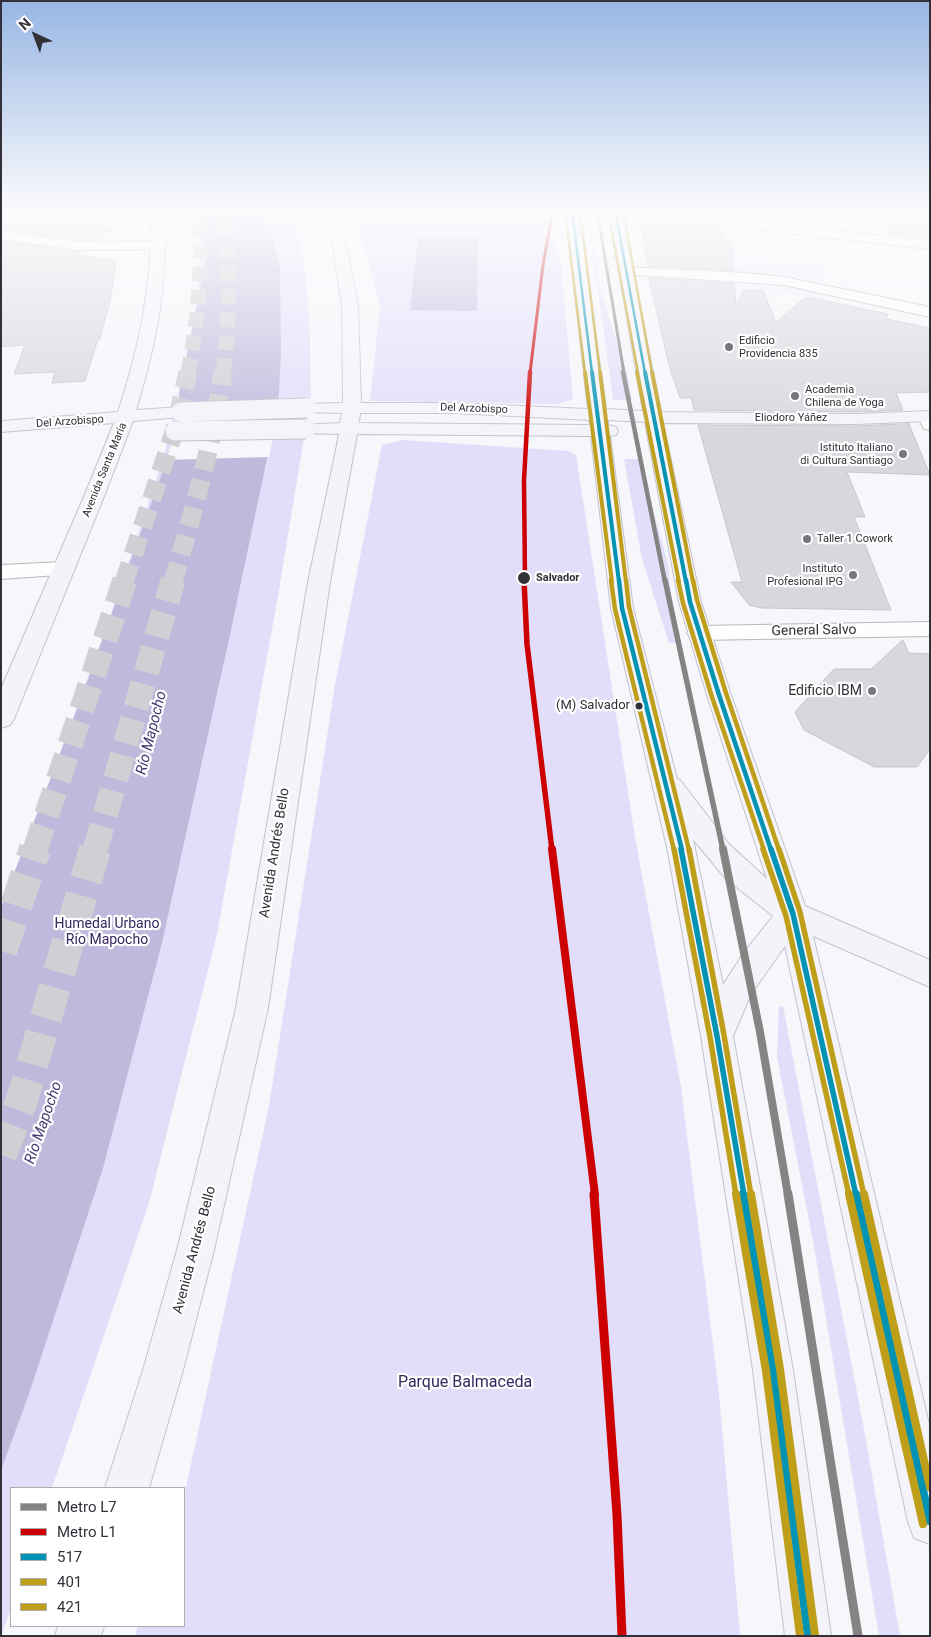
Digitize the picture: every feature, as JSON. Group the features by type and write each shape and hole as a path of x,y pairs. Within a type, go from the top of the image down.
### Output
{"main road":[{"name":"Avenida Santa María","path":"1,719 64,569 135,430 136,388 156,286"},
{"name":"Avenida Andrés Bello","path":"127,1487 168,1352 207,1208 252,1008 318,590 352,407 350,307 347,286"},
{"path":"581,286 622,608 682,852 717,1036 773,1370 808,1636"},
{"path":"629,286 690,602 793,914 930,1522"},
{"path":"136,388 178,412"},
{"name":"Del Arzobispo","path":"1,442 135,430 178,412 352,407 455,408 628,428 653,417"},
{"name":"Eliodoro Yáñez","path":"653,417 929,419"},
{"name":"Del Arzobispo","path":"1,427 175,432 439,428 597,423"},
{"path":"664,778 719,852 736,870 774,901 793,914 930,974"},
{"path":"717,1036 738,987 754,963 793,914"}],"street":[{"path":"809,286 930,312"},
{"path":"1,572 64,569"},
{"name":"General Salvo","path":"699,633 919,629 930,634"}],"shaded area":[{"path":"652,286 826,286 826,300 762,288 734,287 743,318"}],"green space":[{"name":"Humedal Urbano Río Mapocho","path":"199,286 307,286 311,395 278,596 217,934 149,1203 52,1487 10,1487 10,1612 1,1636 1,913 111,614 163,459 198,310"},
{"path":"375,286 563,286 573,399 559,404 370,401 380,306"},
{"path":"597,286 627,373 632,400 613,400"},
{"name":"Parque Balmaceda","path":"402,440 568,451 576,455 635,837 681,1087 719,1393 740,1636 135,1636 138,1627 185,1627 185,1491 269,1106 335,685 382,445"},
{"path":"624,459 639,459 668,564 676,643 669,643 642,559"},
{"path":"783,1006 864,1429 900,1636 879,1636 813,1241 777,1057 779,1007"}],"water":[{"name":"Humedal Urbano Río Mapocho","path":"201,286 280,286 281,357 278,406 162,943 103,1168 28,1397 1,1470 1,907 81,699 166,462 180,412 179,393"},
{"path":"413,286 477,286 477,311 410,310"}],"pier":[{"path":"280,406 269,457 166,460 182,407"}],"building":[{"path":"1,286 112,286 100,339 98,339 85,381 52,383 55,372 14,374 25,345 1,347"},
{"path":"651,286 734,286 736,305 744,290 763,290 776,322 806,297 888,314 886,319 930,328 930,392 896,393 903,410 857,412 694,410 691,398 680,398 670,369"},
{"path":"909,424 930,475 847,472 865,517 854,517 891,610 762,608 749,605 731,582 742,582 698,425 857,426"},
{"name":"Edificio IBM","path":"903,640 909,653 930,654 930,749 917,767 874,767 804,730 795,712 834,669 871,669"}],"tunnel":[{"path":"188,373 195,332 199,286"},
{"path":"223,373 229,286"},
{"path":"124,582 176,426 188,372"},
{"path":"173,582 208,451 223,372"},
{"path":"35,850 125,580"},
{"path":"95,850 173,580"},
{"path":"1,951 35,849"},
{"path":"1,1155 22,1100 95,849"}],"metro line":[{"name":"L1","path":"540,286 530,373 524,480 527,644 597,1214 617,1515 622,1636"},
{"name":"L7","path":"609,286 645,487 724,854 760,1032 804,1290 858,1636"}],"transit line":[{"name":"401","path":"574,286 615,609 675,854 710,1037 766,1371 800,1636"},
{"name":"517","path":"582,286 622,608 682,852 717,1036 773,1370 808,1636"},
{"name":"421","path":"589,286 629,607 689,850 724,1035 780,1369 815,1635"},
{"name":"401","path":"622,286 683,603 712,697 786,916 923,1524"},
{"name":"517","path":"629,286 690,602 719,695 793,914 930,1521"},
{"name":"421","path":"637,286 660,416 697,600 726,693 800,912 930,1487"}],"place":[{"name":"Edificio Providencia 835","path":"729,347"},
{"name":"Academia Chilena de Yoga","path":"795,396"},
{"name":"Istituto Italiano di Cultura Santiago","path":"903,454"},
{"name":"Taller 1 Cowork","path":"807,539"},
{"name":"Instituto Profesional IPG","path":"853,575"},
{"name":"Salvador","path":"524,578"},
{"name":"Edificio IBM","path":"872,691"},
{"name":"(M) Salvador","path":"639,706"}],"water label":[{"name":"Río Mapocho","path":"152,733"},
{"name":"Río Mapocho","path":"44,1123"}]}
